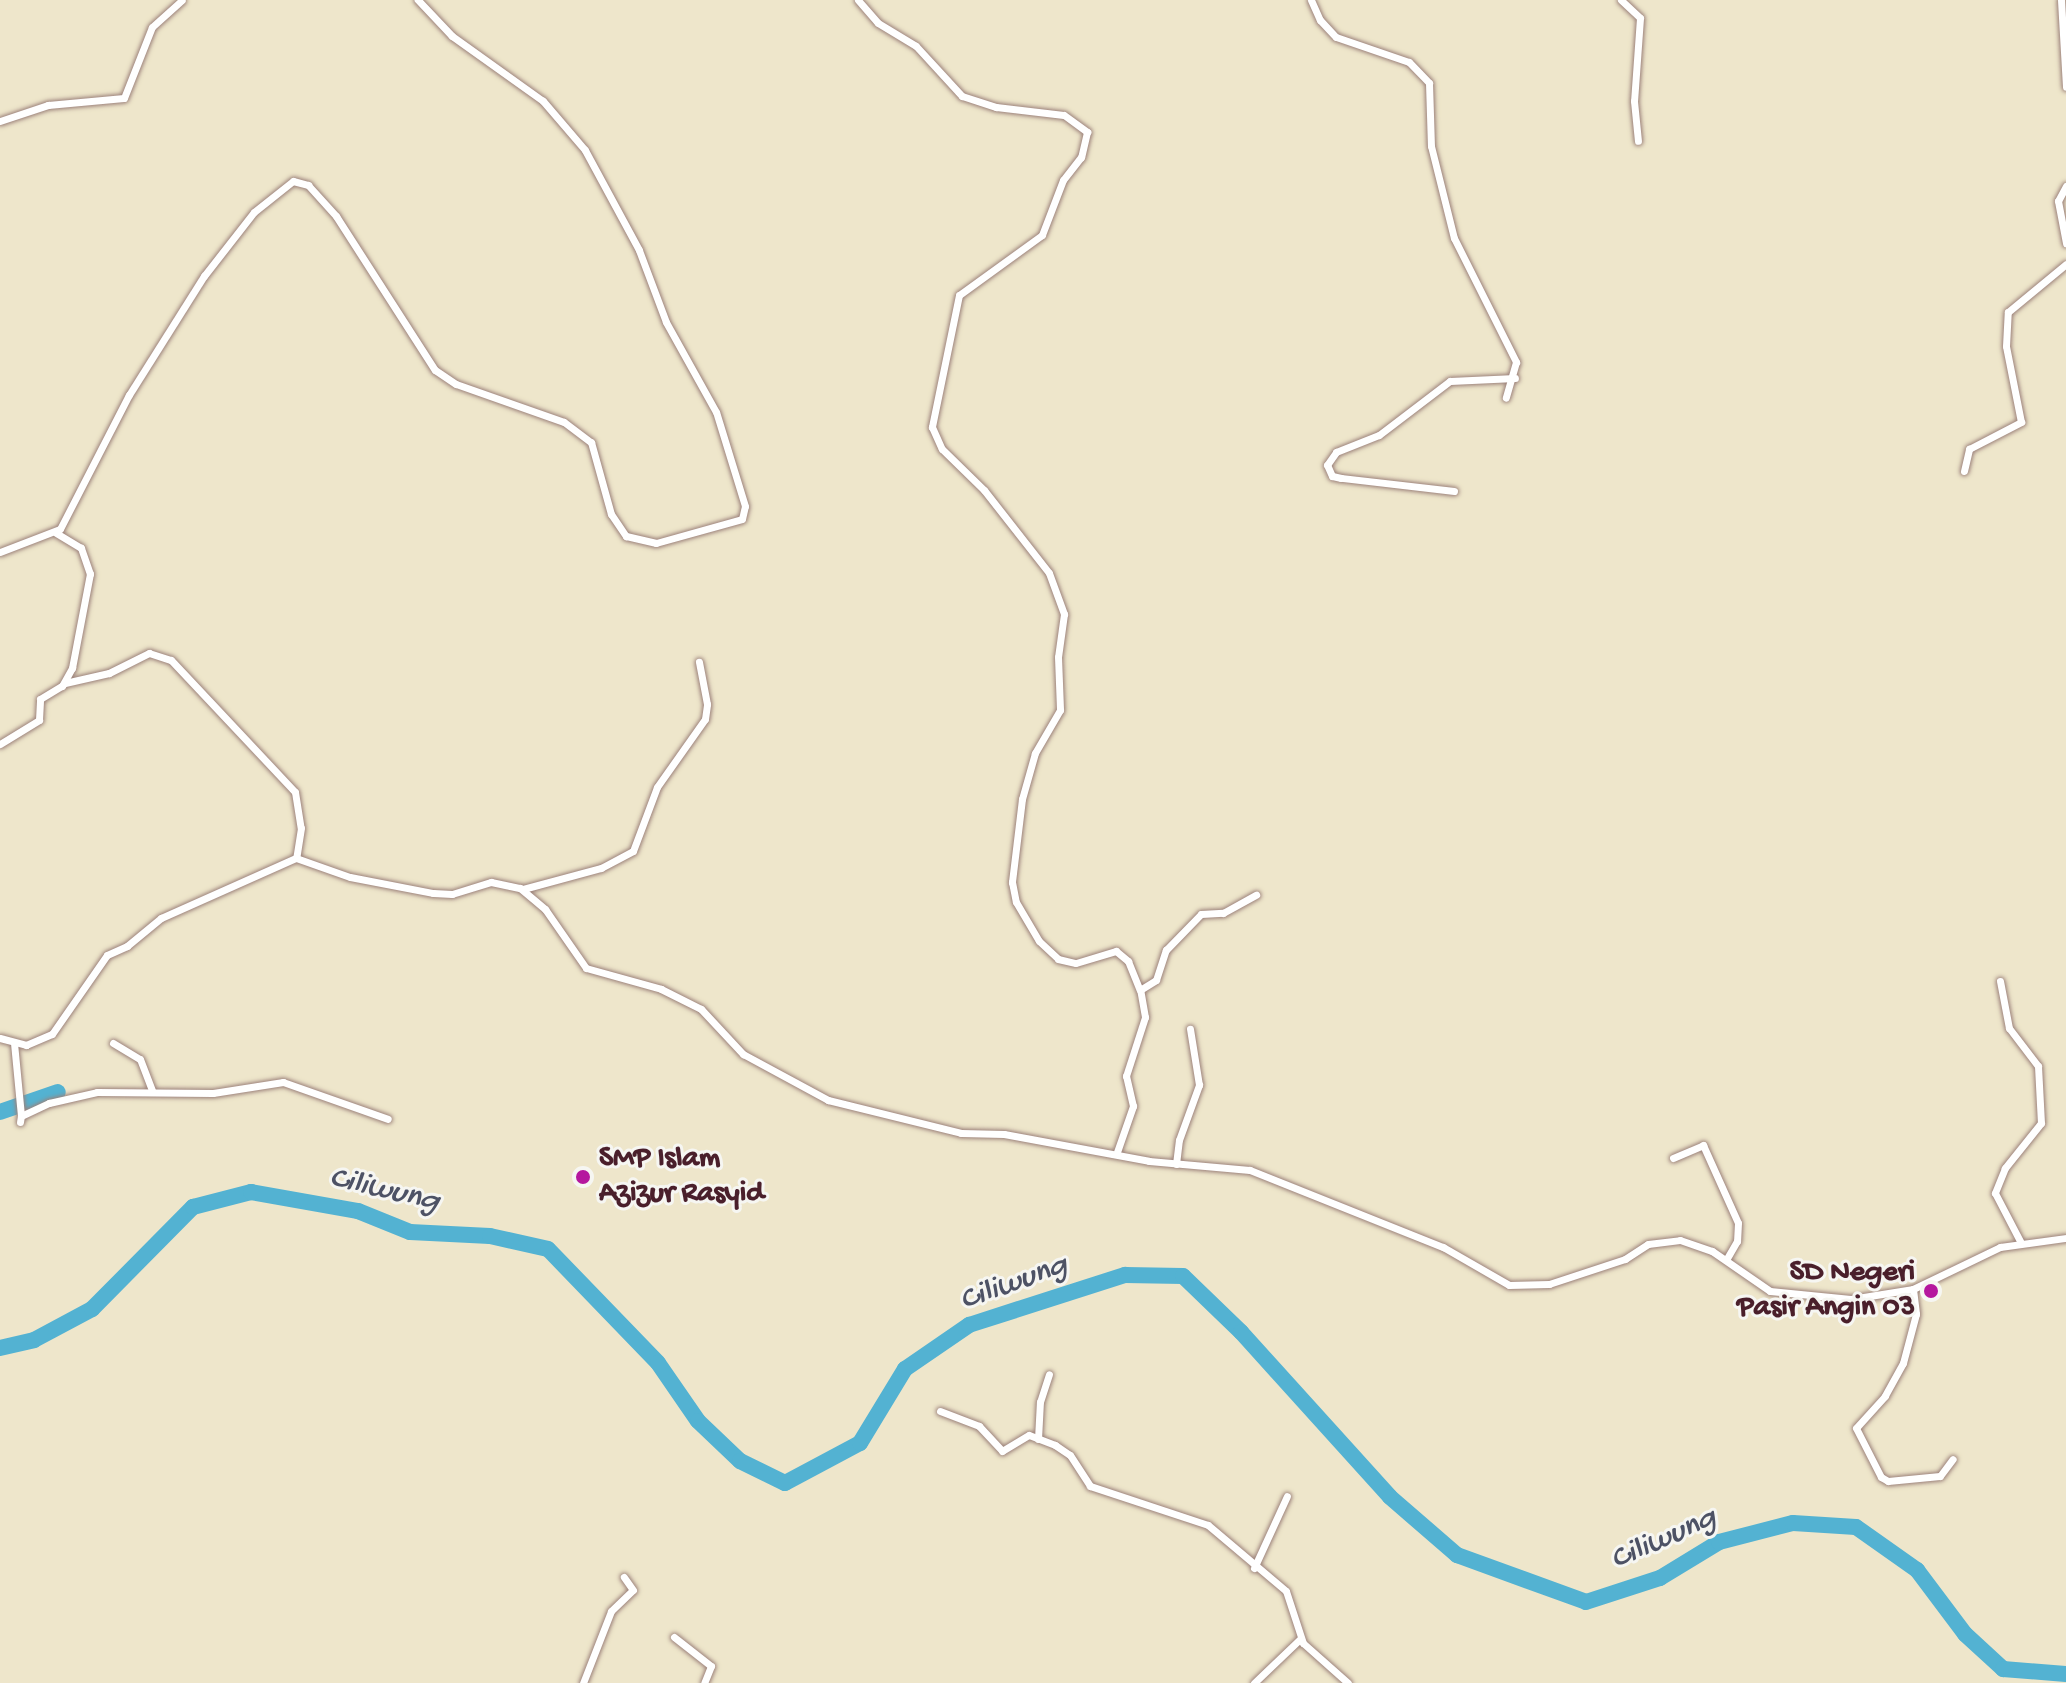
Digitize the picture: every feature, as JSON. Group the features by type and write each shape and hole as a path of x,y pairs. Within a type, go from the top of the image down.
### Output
{"street":[{"path":"0,121 48,105 124,98 152,27 182,0"},
{"path":"0,552 56,533 129,395 197,286 254,212 293,181 308,185 336,216 435,370 456,384 564,422 591,442 611,514 626,536 656,543 742,519 745,506 716,412 666,322 639,250 585,150 543,101 452,36 418,0"},
{"path":"858,0 878,23 913,43 962,96 996,107 1064,115 1087,132 1084,152 1063,180 1042,235 959,295 932,422 942,449 984,490 1051,576 1064,614 1058,657 1060,710 1035,753 1022,799 1012,882 1016,902 1039,941 1058,959 1076,963 1116,951 1128,961 1140,990 1145,1017 1126,1076 1134,1103 1117,1152"},
{"path":"1311,0 1320,20 1341,40 1409,62 1425,76 1432,96 1431,146 1451,231 1511,349 1515,378 1506,398"},
{"path":"1621,0 1640,18 1634,101 1638,141"},
{"path":"2061,0 2066,87"},
{"path":"2066,186 2058,201 2066,243"},
{"path":"1964,471 1969,449 2021,422 2006,346 2008,312 2066,264"},
{"path":"1454,491 1341,478 1332,476 1327,465 1336,452 1379,435 1450,381 1515,378"},
{"path":"56,533 81,548 90,574 65,683"},
{"path":"0,744 36,724 40,699 65,683 102,676 149,653 171,660 295,792 301,828 296,858"},
{"path":"0,1038 14,1043 35,1043 58,1030 107,955 127,946 161,918 296,858 350,877 452,894 491,882 523,889 608,866 633,851 657,787 705,719 699,662"},
{"path":"523,889 545,909 586,968 661,989 707,1012 743,1054 828,1100 929,1127 1264,1174 1443,1247 1489,1278 1516,1286 1568,1278 1625,1259 1653,1243 1695,1243 1726,1260 1764,1289 1805,1297 1851,1299 1913,1289 1971,1257 2021,1243 2066,1238"},
{"path":"1140,990 1156,980 1166,950 1201,914 1223,913 1256,895"},
{"path":"2000,981 2009,1028 2038,1066 2041,1123 2005,1168 1995,1193 2021,1243"},
{"path":"1176,1164 1181,1132 1199,1085 1190,1029"},
{"path":"14,1043 21,1114 78,1094 152,1086 213,1093 296,1083 388,1119"},
{"path":"113,1043 140,1059 152,1086"},
{"path":"1673,1158 1703,1145 1738,1223 1737,1241 1726,1260"},
{"path":"1913,1289 1916,1314 1903,1363 1885,1396 1856,1428 1881,1477 1888,1481 1940,1476 1953,1459"},
{"path":"1038,1439 1040,1402 1049,1374"},
{"path":"940,1411 979,1426 1002,1451 1026,1436 1038,1439 1070,1455 1087,1484 1196,1518 1289,1595 1300,1639 1348,1683"},
{"path":"1254,1568 1287,1496"},
{"path":"583,1683 611,1611 633,1590 624,1577"},
{"path":"674,1637 711,1666 704,1683"},
{"path":"1254,1683 1300,1639"}],"waterway":[{"path":"0,1112 58,1092"},
{"name":"Ciliwung","path":"0,1348 34,1340 92,1309 193,1207 251,1192 358,1211 410,1232 490,1236 548,1249 658,1363 698,1421 740,1461 785,1483 860,1443 905,1369 969,1325 1125,1275 1183,1276 1241,1332 1390,1497 1457,1555 1586,1602 1660,1578 1719,1542 1793,1523 1856,1527 1917,1570 1965,1634 2003,1669 2066,1674"}],"place":[{"name":"SMP Islam Azizur Rasyid","path":"583,1177"},
{"name":"SD Negeri Pasir Angin 03","path":"1931,1291"}]}
